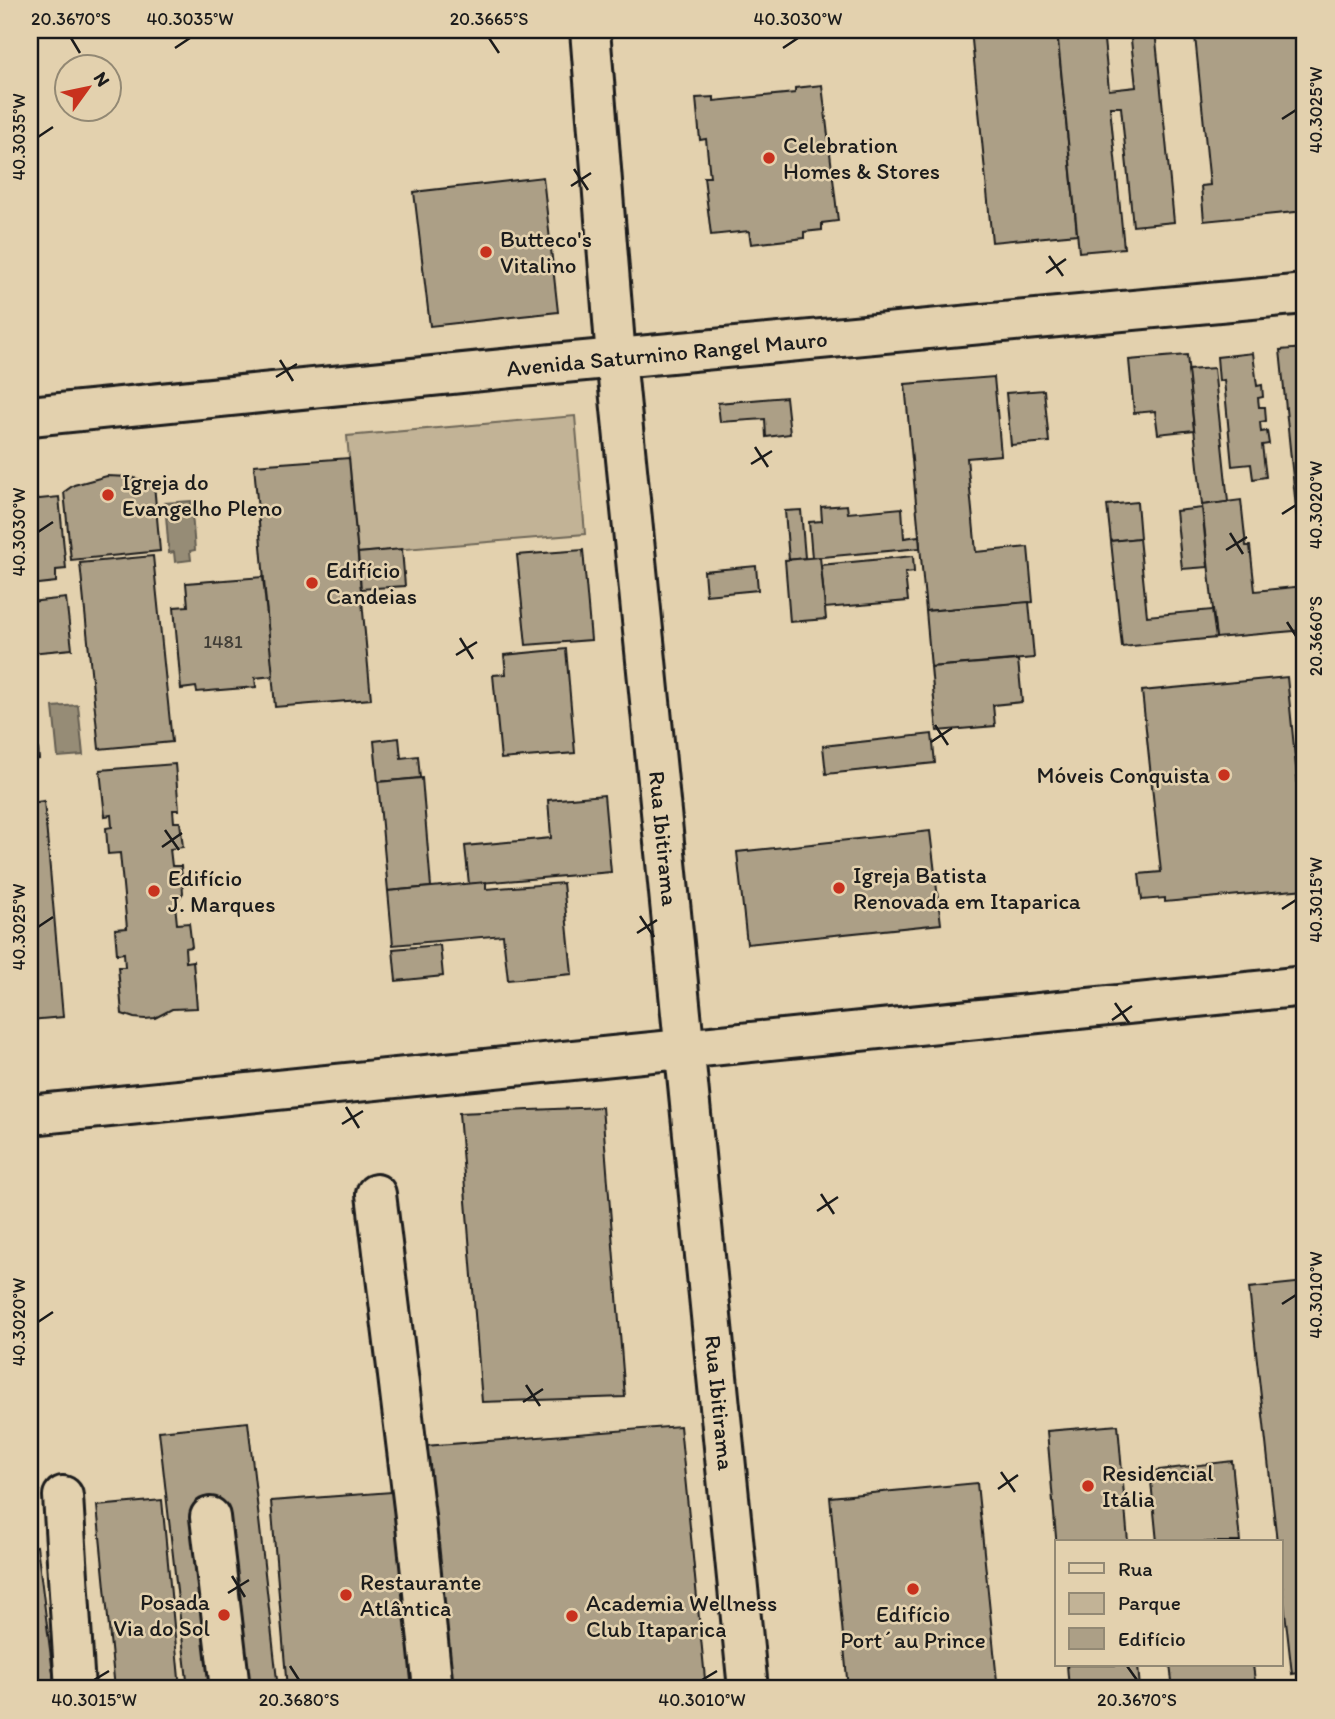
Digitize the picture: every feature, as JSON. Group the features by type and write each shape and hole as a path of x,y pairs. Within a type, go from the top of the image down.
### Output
{"main road":[{"name":"Rua Ibitirama","path":"590,30 616,358 748,1689"},
{"name":"Avenida Saturnino Rangel Mauro","path":"30,416 1305,293"},
{"path":"30,1115 1305,986"},
{"path":"376,1194 415,1516 432,1689"},
{"path":"63,1496 75,1689"},
{"path":"210,1517 230,1689"}],"green space":[{"path":"575,416 585,534 358,553 347,436"}],"shaded area":[{"path":"191,501 195,550 190,551 191,560 175,562 174,552 169,553 165,503"},
{"path":"78,705 83,755 58,757 53,707"}],"building":[{"path":"971,30 1057,30 1077,234 992,242"},
{"path":"1057,30 1103,30 1109,90 1136,87 1130,30 1155,30 1174,222 1133,226 1121,107 1110,107 1124,248 1079,252"},
{"path":"1186,30 1305,30 1305,211 1204,221 1201,186 1210,185 1195,36 1186,37"},
{"name":"Celebration Homes & Stores","path":"822,85 838,221 822,223 822,230 804,232 804,238 751,244 749,231 711,235 704,177 710,177 706,139 700,140 696,98 714,97 714,101 795,93 795,88"},
{"path":"30,151 34,193 30,194"},
{"name":"Butteco's Vitalino","path":"543,177 558,312 430,326 414,192"},
{"path":"1305,348 1305,596 1280,350"},
{"path":"1253,353 1257,386 1262,385 1263,397 1258,398 1259,407 1265,407 1266,421 1260,422 1261,432 1267,431 1269,444 1262,445 1266,477 1253,479 1251,464 1232,466 1224,380 1219,381 1217,357"},
{"path":"1187,355 1194,430 1158,434 1155,411 1134,413 1129,360"},
{"path":"1214,368 1228,502 1202,505 1188,370"},
{"path":"994,377 1001,455 967,458 976,552 1028,547 1033,602 926,611 905,384"},
{"path":"1044,390 1049,442 1011,445 1006,393"},
{"path":"786,397 790,434 766,437 765,419 720,422 718,403"},
{"name":"Edifício Candeias","path":"349,458 371,699 275,707 254,465"},
{"path":"107,476 131,477 154,484 160,551 71,560 64,492 74,485"},
{"path":"59,497 66,569 56,570 56,582 30,585 30,500"},
{"path":"1241,500 1255,591 1304,586 1305,630 1216,638 1202,505"},
{"path":"1137,502 1140,538 1111,541 1107,505"},
{"path":"847,505 848,513 902,508 904,538 919,536 920,548 812,558 809,522 822,521 821,507"},
{"path":"1202,508 1208,567 1182,569 1176,511"},
{"path":"801,510 805,558 789,560 785,511"},
{"path":"1139,538 1147,616 1212,610 1216,638 1122,647 1111,541"},
{"path":"402,549 405,586 361,589 358,553"},
{"path":"583,550 591,640 526,645 517,555"},
{"path":"153,556 172,742 99,749 80,563"},
{"path":"913,556 914,572 905,573 908,601 825,608 821,565"},
{"path":"820,557 826,619 790,622 785,560"},
{"path":"756,566 758,590 706,595 704,571"},
{"path":"263,577 273,676 255,678 256,687 197,692 196,687 181,689 174,607 188,606 186,583"},
{"path":"66,598 72,649 30,653 30,602"},
{"path":"1029,602 1034,658 931,667 926,611"},
{"path":"566,649 575,753 501,759 493,675 506,674 504,655"},
{"path":"1018,660 1022,702 993,705 995,726 937,731 931,667"},
{"path":"30,667 39,759 30,760"},
{"name":"Móveis Conquista","path":"1287,677 1305,858 1305,889 1165,902 1165,898 1142,900 1139,874 1161,872 1142,691"},
{"path":"932,734 935,763 826,774 823,746"},
{"path":"399,738 401,758 418,756 420,778 378,782 374,741"},
{"name":"Edifício J. Marques","path":"175,764 179,810 173,810 174,822 180,822 183,847 170,849 172,866 181,866 183,893 175,904 177,924 189,923 192,947 185,948 186,962 193,961 197,1008 172,1009 155,1018 134,1018 122,1014 118,967 125,967 124,953 117,954 115,929 127,928 120,853 108,854 106,828 112,827 111,815 105,816 100,770"},
{"path":"422,778 431,887 388,891 378,782"},
{"path":"604,795 611,872 469,884 465,846 551,838 548,800"},
{"path":"44,801 63,1017 30,1020 30,803"},
{"name":"Igreja Batista Renovada em Itaparica","path":"930,831 941,924 747,944 737,852"},
{"path":"486,882 486,889 563,883 572,974 508,980 503,935 393,945 388,891"},
{"path":"440,945 443,976 396,981 393,949"},
{"path":"602,1107 625,1397 482,1402 459,1113"},
{"path":"1305,1282 1305,1672 1292,1674 1282,1585 1282,1540 1277,1540 1249,1288"},
{"name":"Posada Via do Sol","path":"248,1422 278,1689 188,1689 159,1431"},
{"name":"Residencial Itália","path":"1118,1425 1128,1540 1056,1540 1047,1431"},
{"name":"Academia Wellness Club Itaparica","path":"680,1426 706,1689 452,1689 425,1446"},
{"path":"1232,1461 1240,1540 1157,1540 1150,1471"},
{"name":"Edifício Port´au Prince","path":"977,1483 997,1681 912,1689 848,1689 830,1497"},
{"name":"Restaurante Atlântica","path":"405,1491 421,1689 287,1689 271,1501"},
{"path":"162,1500 180,1689 115,1689 97,1506"},
{"path":"37,1546 55,1689 30,1689 30,1547"},
{"path":"1067,1666 1138,1666 1140,1689 1069,1689"},
{"path":"1170,1666 1253,1666 1256,1689 1173,1689"}],"place":[{"name":"Celebration Homes & Stores","path":"769,158"},
{"name":"Butteco's Vitalino","path":"486,252"},
{"name":"Igreja do Evangelho Pleno","path":"108,495"},
{"name":"Edifício Candeias","path":"312,583"},
{"name":"Móveis Conquista","path":"1224,775"},
{"name":"Igreja Batista Renovada em Itaparica","path":"839,888"},
{"name":"Edifício J. Marques","path":"154,891"},
{"name":"Residencial Itália","path":"1088,1486"},
{"name":"Edifício Port´au Prince","path":"913,1589"},
{"name":"Restaurante Atlântica","path":"346,1595"},
{"name":"Posada Via do Sol","path":"224,1615"},
{"name":"Academia Wellness Club Itaparica","path":"572,1616"}]}
